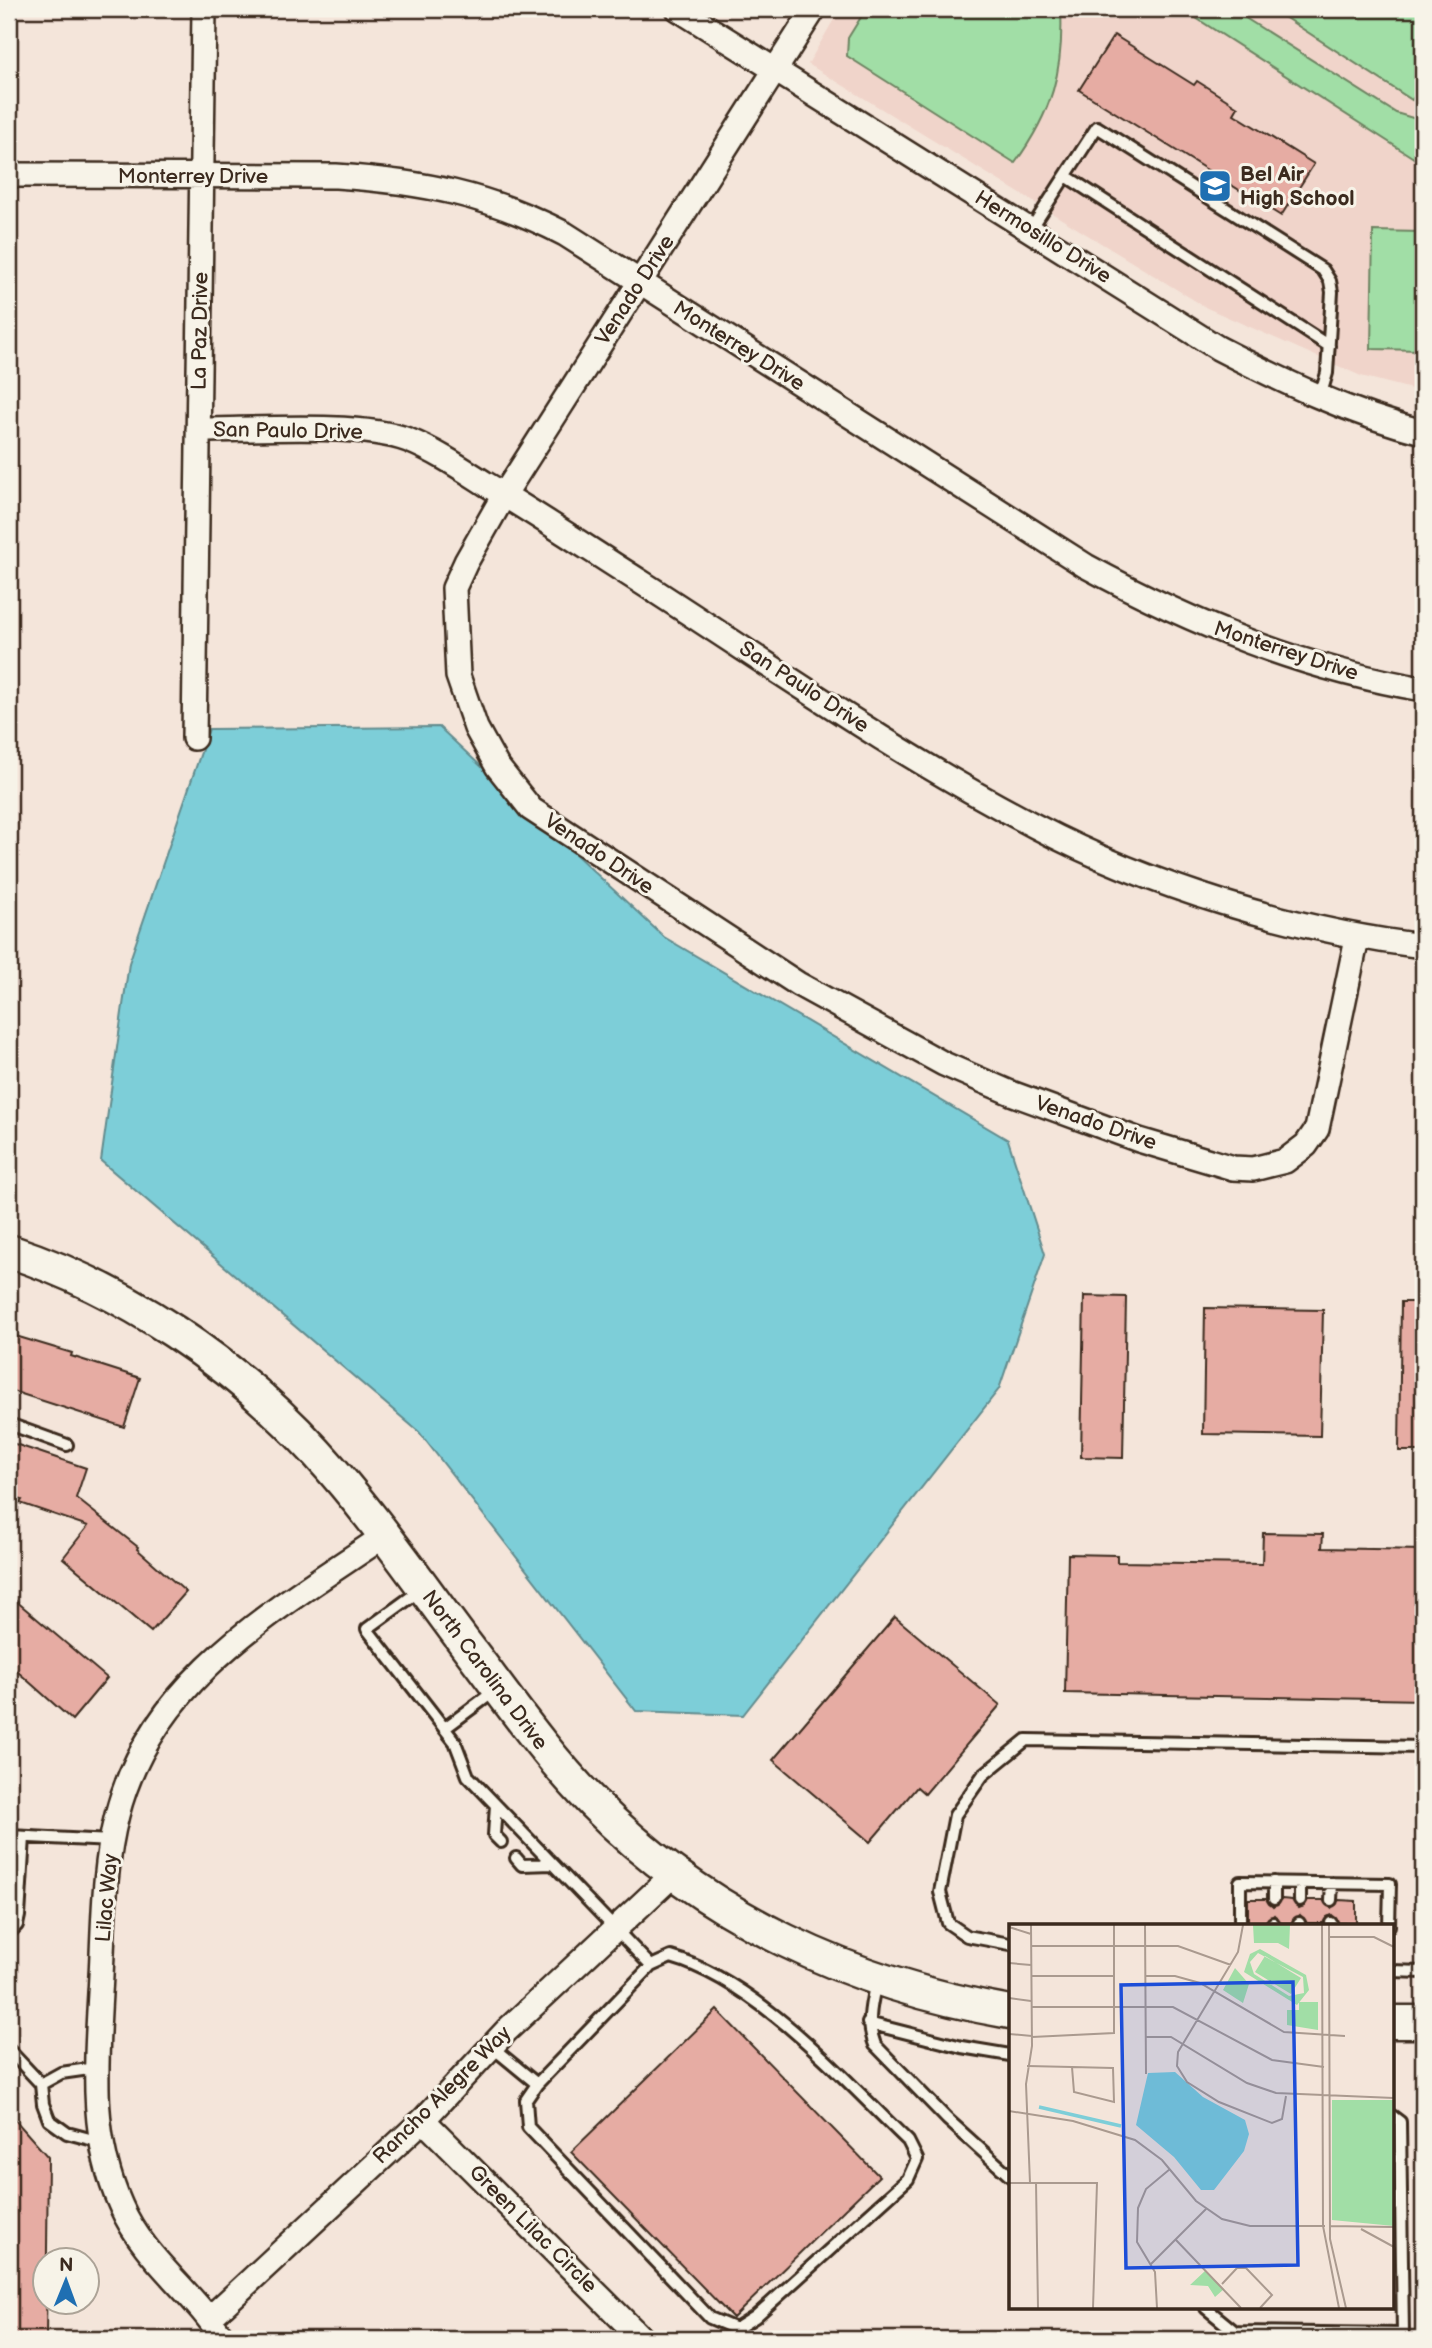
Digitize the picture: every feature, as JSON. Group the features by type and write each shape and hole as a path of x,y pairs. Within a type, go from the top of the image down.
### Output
{"main road":[{"name":"North Carolina Drive","path":"9,1251 97,1287 155,1320 209,1356 265,1401 316,1452 384,1536 551,1757 594,1804 675,1873 741,1918 804,1951 877,1979 958,2003 1009,2012"},
{"path":"1394,2022 1423,2022"}],"street":[{"name":"La Paz Drive","path":"194,738 204,9"},
{"name":"Hermosillo Drive","path":"678,9 776,68 1218,348 1350,410 1423,432"},
{"name":"Venado Drive","path":"814,9 504,495 454,588 458,676 465,700 496,766 531,809 637,881 798,984 944,1064 1011,1093 1139,1140 1233,1168 1272,1167 1306,1145 1322,1116 1357,938"},
{"name":"Monterrey Drive","path":"9,175 336,176 385,179 480,197 519,210 565,234 1075,559 1153,603 1247,643 1359,676 1423,689"},
{"name":"San Paulo Drive","path":"198,430 383,434 407,440 436,453 504,495 878,735 1035,826 1082,849 1166,881 1275,917 1357,938 1423,946"},
{"name":"Lilac Way","path":"223,2339 210,2318 146,2251 136,2235 121,2206 101,2142 96,2068 107,1875 112,1842 131,1775 153,1731 176,1697 204,1667 259,1623 384,1536"},
{"name":"Rancho Alegre Way","path":"210,2318 423,2120 492,2047 613,1928 675,1873"},
{"name":"Green Lilac Circle","path":"423,2120 642,2339"}],"lane":[{"path":"1031,229 1097,127 1323,270 1331,281 1332,292 1327,373 1320,397"},
{"path":"1066,176 1329,346"},
{"path":"9,1424 67,1445"},
{"path":"423,1588 367,1629 455,1742 468,1776 651,1966"},
{"path":"444,1728 499,1688"},
{"path":"1009,1944 967,1936 948,1923 940,1892 955,1815 983,1776 1026,1740 1423,1747"},
{"path":"496,1805 494,1835 501,1842"},
{"path":"9,1836 112,1842"},
{"path":"9,1933 17,1925 19,1916 24,1837"},
{"path":"516,1858 523,1865 552,1864"},
{"path":"1240,1924 1240,1882 1390,1884 1389,1924"},
{"path":"1274,1882 1274,1899"},
{"path":"1300,1883 1300,1900"},
{"path":"1331,1900 1332,1883"},
{"path":"670,1957 692,1963 772,2011 908,2141 917,2159 908,2179 755,2317 736,2329 710,2318 528,2127 526,2100 537,2084 651,1966 670,1957"},
{"path":"1394,1971 1423,1972"},
{"path":"877,1979 868,2023 875,2046 947,2119 1009,2175"},
{"path":"868,2023 962,2047 1009,2055"},
{"path":"492,2047 537,2084"},
{"path":"9,2050 41,2084 43,2104 49,2120 67,2133 101,2142"},
{"path":"41,2084 61,2073 96,2068"},
{"path":"1208,2310 1240,2336 1403,2337 1396,2267 1400,2122 1394,2118"}],"shaded area":[{"name":"Bel Air High School","path":"840,9 1423,9 1423,392 1361,376 1207,308 808,64"}],"green space":[{"path":"866,9 1061,9 1060,52 1053,90 1038,126 1015,163 847,56 848,38"},
{"path":"1182,9 1231,9 1396,113 1423,121 1423,164"},
{"path":"1272,9 1423,9 1423,83 1412,100"},
{"path":"1373,231 1423,232 1423,350 1371,349"}],"water":[{"path":"439,727 664,937 1008,1140 1045,1254 999,1389 743,1715 636,1711 419,1432 101,1161 129,963 209,729"}],"building":[{"path":"1114,35 1194,85 1197,81 1238,107 1234,114 1314,164 1281,216 1079,90"},
{"path":"1084,1296 1126,1297 1123,1458 1081,1457"},
{"path":"1401,1302 1423,1302 1423,1451 1399,1451"},
{"path":"1205,1308 1323,1310 1320,1436 1203,1434"},
{"path":"9,1334 140,1378 124,1427 9,1390"},
{"path":"9,1442 86,1468 76,1498 138,1547 137,1549 186,1592 151,1632 63,1558 88,1526 20,1503 22,1500 9,1496"},
{"path":"1263,1533 1323,1534 1322,1548 1423,1550 1423,1700 1065,1693 1068,1554 1117,1555 1117,1562 1262,1564"},
{"path":"9,1595 107,1678 72,1720 9,1664"},
{"path":"895,1617 1000,1705 925,1794 917,1787 870,1842 773,1760"},
{"path":"1248,1899 1266,1899 1273,1907 1282,1899 1292,1900 1299,1908 1308,1900 1323,1900 1331,1908 1339,1900 1356,1901 1356,1924 1339,1923 1332,1915 1323,1923 1307,1923 1300,1915 1291,1923 1281,1923 1274,1915 1265,1923 1248,1922"},
{"path":"717,2010 879,2176 733,2318 571,2152"},
{"path":"9,2113 48,2157 47,2246 32,2246 32,2316 46,2316 46,2339 9,2339"}],"place":[{"name":"Bel Air High School","path":"1215,186"}]}
